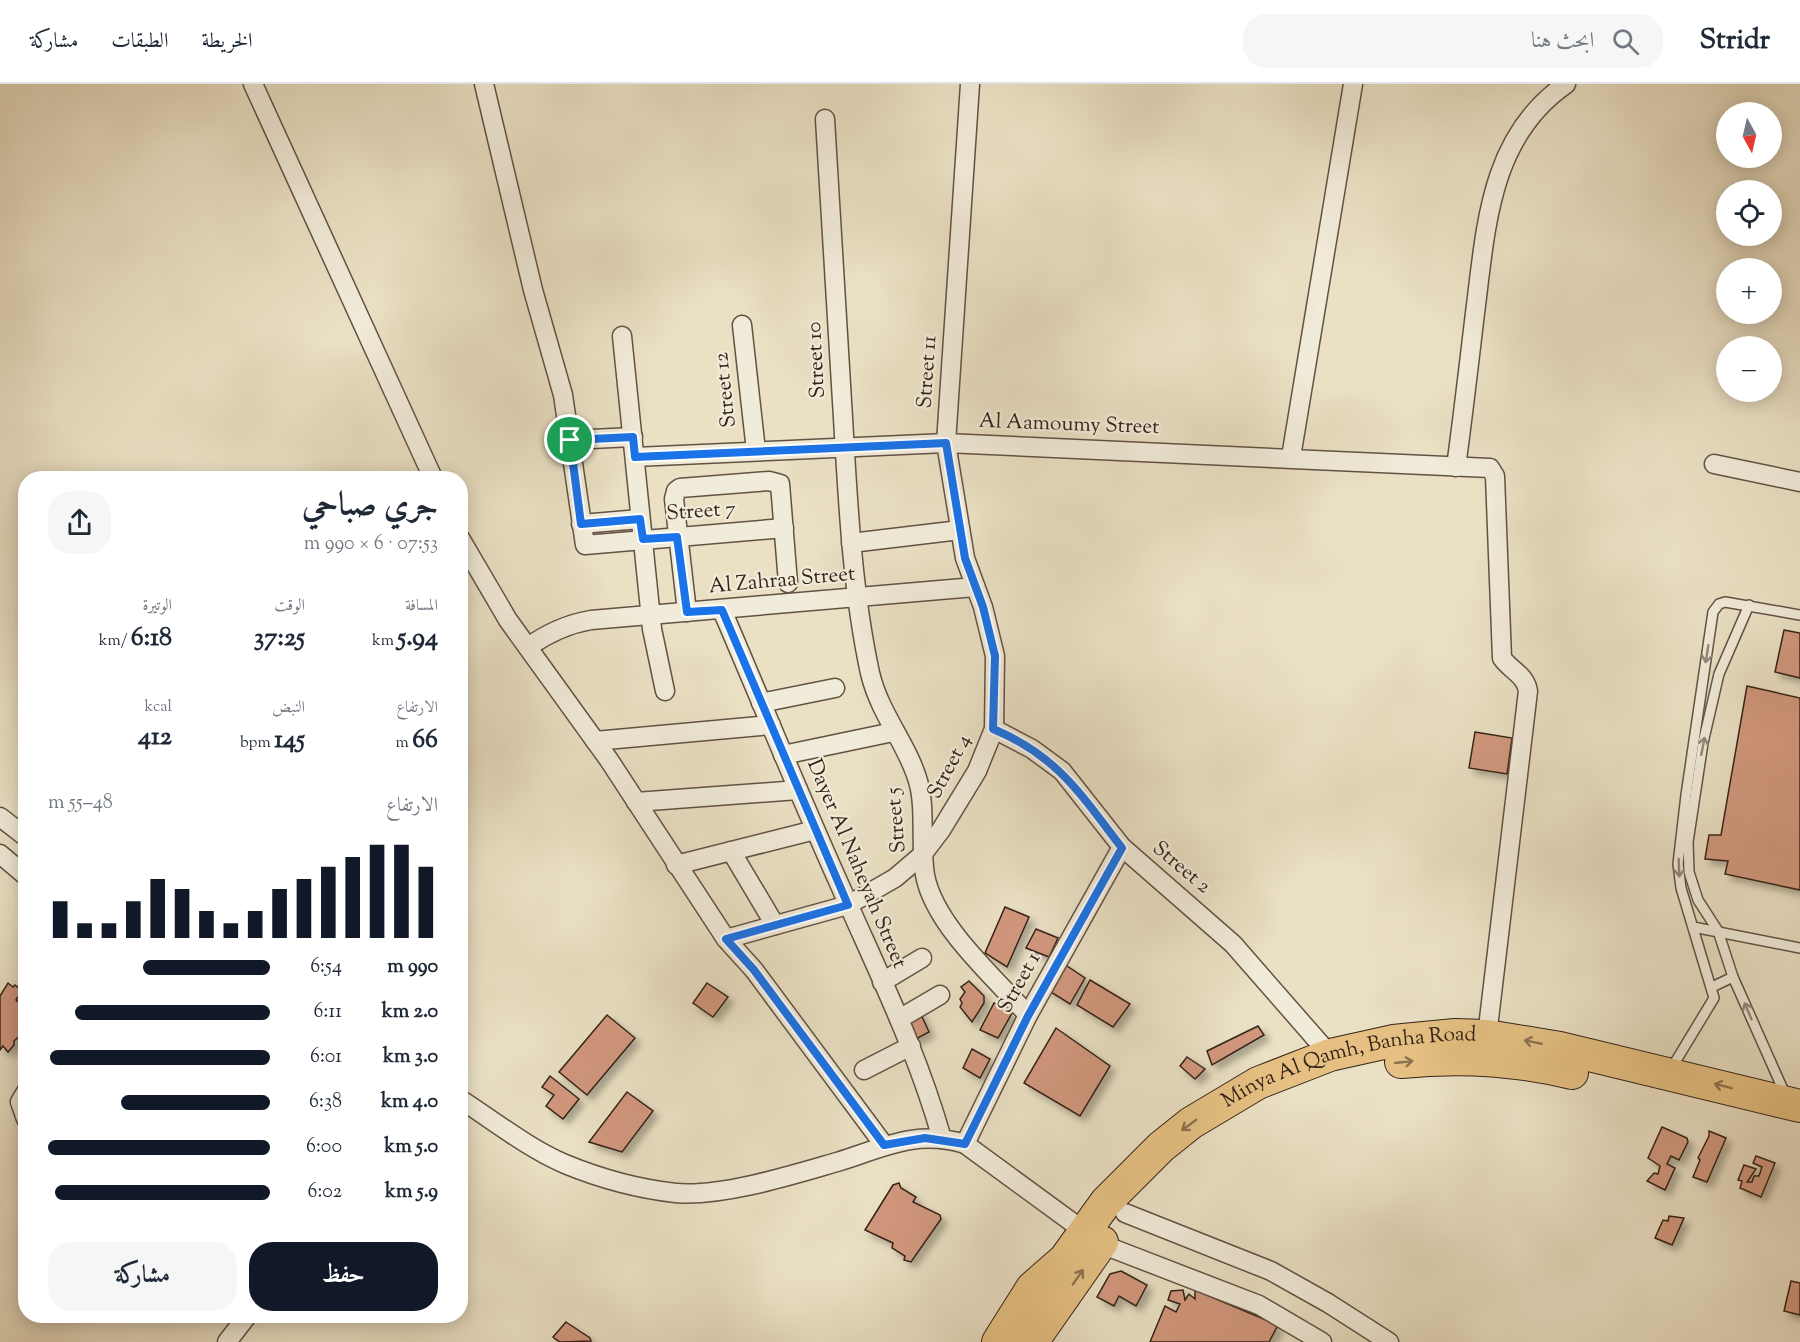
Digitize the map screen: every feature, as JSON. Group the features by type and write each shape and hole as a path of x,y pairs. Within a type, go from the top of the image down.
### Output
{"highway":[{"name":"Minya Al Qamh, Banha Road","path":"1032,1342 1092,1238 1133,1173 1191,1123 1258,1083 1330,1055 1393,1041 1455,1035 1487,1036 1550,1046 1668,1073 1783,1110"},
{"name":"Minya Al Qamh, Banha Road","path":"998,1342 1032,1288 1065,1259 1125,1213 1181,1158 1246,1113 1319,1081 1396,1062 1475,1058 1515,1061 1783,1110"},
{"path":"1011,1342 1065,1259"}],"street":[{"path":"254,84 431,471"},
{"path":"484,84 533,290 563,395 581,524 640,519"},
{"name":"Street 11","path":"970,84 946,443 960,530 995,656 993,729"},
{"path":"1291,457 1353,84"},
{"path":"1456,467 1488,213 1504,161 1525,121 1540,104 1566,84"},
{"name":"Street 10","path":"825,119 851,543 858,597"},
{"name":"Street 12","path":"742,325 756,451"},
{"path":"622,336 651,615 665,691"},
{"path":"570,440 633,437"},
{"name":"Al Aamoumy Street","path":"635,457 946,443 1291,457 1490,468 1495,476 1502,658 1509,668 1524,679 1528,691 1487,1036"},
{"path":"1714,464 1800,482"},
{"path":"687,612 674,499 676,491 685,488 769,481 780,484 788,583"},
{"name":"Street 7","path":"581,524 585,545 784,528"},
{"path":"851,543 960,530"},
{"path":"468,552 490,592 595,741 726,939 754,970 884,1145"},
{"name":"Al Zahraa Street","path":"528,647 548,633 571,623 975,587"},
{"name":"Street 5","path":"858,597 875,691 918,782 922,855 926,879 937,907 960,939 1028,1016"},
{"name":"Dayer Al Naheyah Street","path":"722,610 815,830 911,1046 927,1088 942,1139"},
{"path":"761,703 835,687"},
{"path":"595,741 771,725"},
{"name":"Street 2","path":"993,729 1032,748 1062,771 1122,848 1233,944 1330,1055"},
{"name":"Street 4","path":"726,939 848,905 895,878 922,855 977,771 993,729"},
{"path":"783,755 893,732"},
{"path":"636,802 798,790"},
{"path":"0,817 18,831"},
{"path":"676,865 815,830"},
{"name":"Street 1","path":"965,1144 1028,1016 1122,848"},
{"path":"731,852 775,925"},
{"path":"0,855 18,870"},
{"path":"882,982 922,958"},
{"path":"898,1019 940,994"},
{"path":"864,1070 911,1046"},
{"path":"468,1104 534,1147 564,1163 597,1176 677,1193 724,1189 780,1178 913,1138 942,1139 965,1144 1092,1238 1259,1305 1322,1342"},
{"path":"1125,1213 1271,1271 1328,1303 1389,1342"},
{"path":"227,1342 242,1323"}],"lane":[{"path":"1668,1073 1710,1008 1714,998 1681,888 1678,864 1713,612 1725,602 1800,615"},
{"path":"1749,605 1719,674 1703,743 1688,842 1689,872 1698,900 1718,931 1783,1110"},
{"path":"1693,927 1800,948"},
{"path":"1712,987 1733,977"}],"building":[{"path":"1784,630 1800,633 1800,678 1775,672"},
{"path":"1747,686 1800,698 1800,890 1725,874 1728,861 1705,859 1709,835 1721,835"},
{"path":"1475,732 1512,738 1507,774 1469,768"},
{"path":"1005,907 1029,917 1007,967 985,953"},
{"path":"1036,929 1058,938 1049,957 1026,948"},
{"path":"1061,962 1085,978 1070,1004 1046,989"},
{"path":"1090,980 1130,1004 1113,1027 1077,1005"},
{"path":"969,981 984,996 984,1003 972,1022 960,1007 962,1003 960,999 965,992 961,987"},
{"path":"8,983 18,988 16,1000 18,1002 18,1037 8,1052 3,1046 0,1050 0,996"},
{"path":"707,983 728,997 713,1017 693,1003"},
{"path":"994,1003 1012,1013 998,1038 980,1030"},
{"path":"919,1010 929,1032 912,1041 901,1020"},
{"path":"607,1015 635,1038 587,1095 559,1072"},
{"path":"1258,1026 1264,1035 1212,1065 1207,1051"},
{"path":"1056,1028 1110,1066 1080,1116 1024,1083"},
{"path":"972,1049 990,1059 980,1078 963,1068"},
{"path":"1187,1057 1205,1069 1195,1079 1180,1066"},
{"path":"550,1076 579,1099 563,1119 546,1106 554,1095 542,1087"},
{"path":"627,1092 653,1111 622,1152 589,1142"},
{"path":"1662,1127 1687,1138 1688,1142 1679,1160 1671,1156 1667,1164 1675,1168 1665,1190 1647,1181 1654,1173 1658,1174 1660,1166 1648,1158"},
{"path":"1709,1131 1726,1138 1707,1182 1693,1177"},
{"path":"1756,1156 1775,1163 1761,1197 1740,1188 1742,1181 1738,1180 1744,1165 1756,1169 1747,1182 1752,1182 1754,1176 1759,1176 1762,1167 1753,1163"},
{"path":"899,1183 901,1188 916,1197 913,1202 940,1215 941,1219 911,1262 904,1260 905,1256 892,1248 893,1243 865,1230 893,1185"},
{"path":"1669,1216 1684,1218 1672,1245 1655,1238 1663,1220 1668,1221"},
{"path":"1121,1271 1147,1285 1136,1306 1119,1296 1114,1306 1097,1297 1110,1274"},
{"path":"1791,1281 1800,1283 1800,1315 1784,1311"},
{"path":"1183,1290 1185,1300 1189,1294 1195,1299 1195,1290 1278,1325 1269,1342 1150,1342 1165,1306 1176,1312 1180,1304 1168,1300 1171,1291"},
{"path":"566,1322 591,1341 560,1342 555,1339 553,1337"}],"route":[{"path":"633,437 635,457 946,443 946,458 965,558 983,607 995,656 996,691 993,729 1032,748 1062,771 1122,848 1028,1016 965,1144 952,1140 913,1138 884,1145 754,970 726,939 848,905 722,610 687,612 677,537 643,539 640,519 581,524 570,440 633,437"}]}
